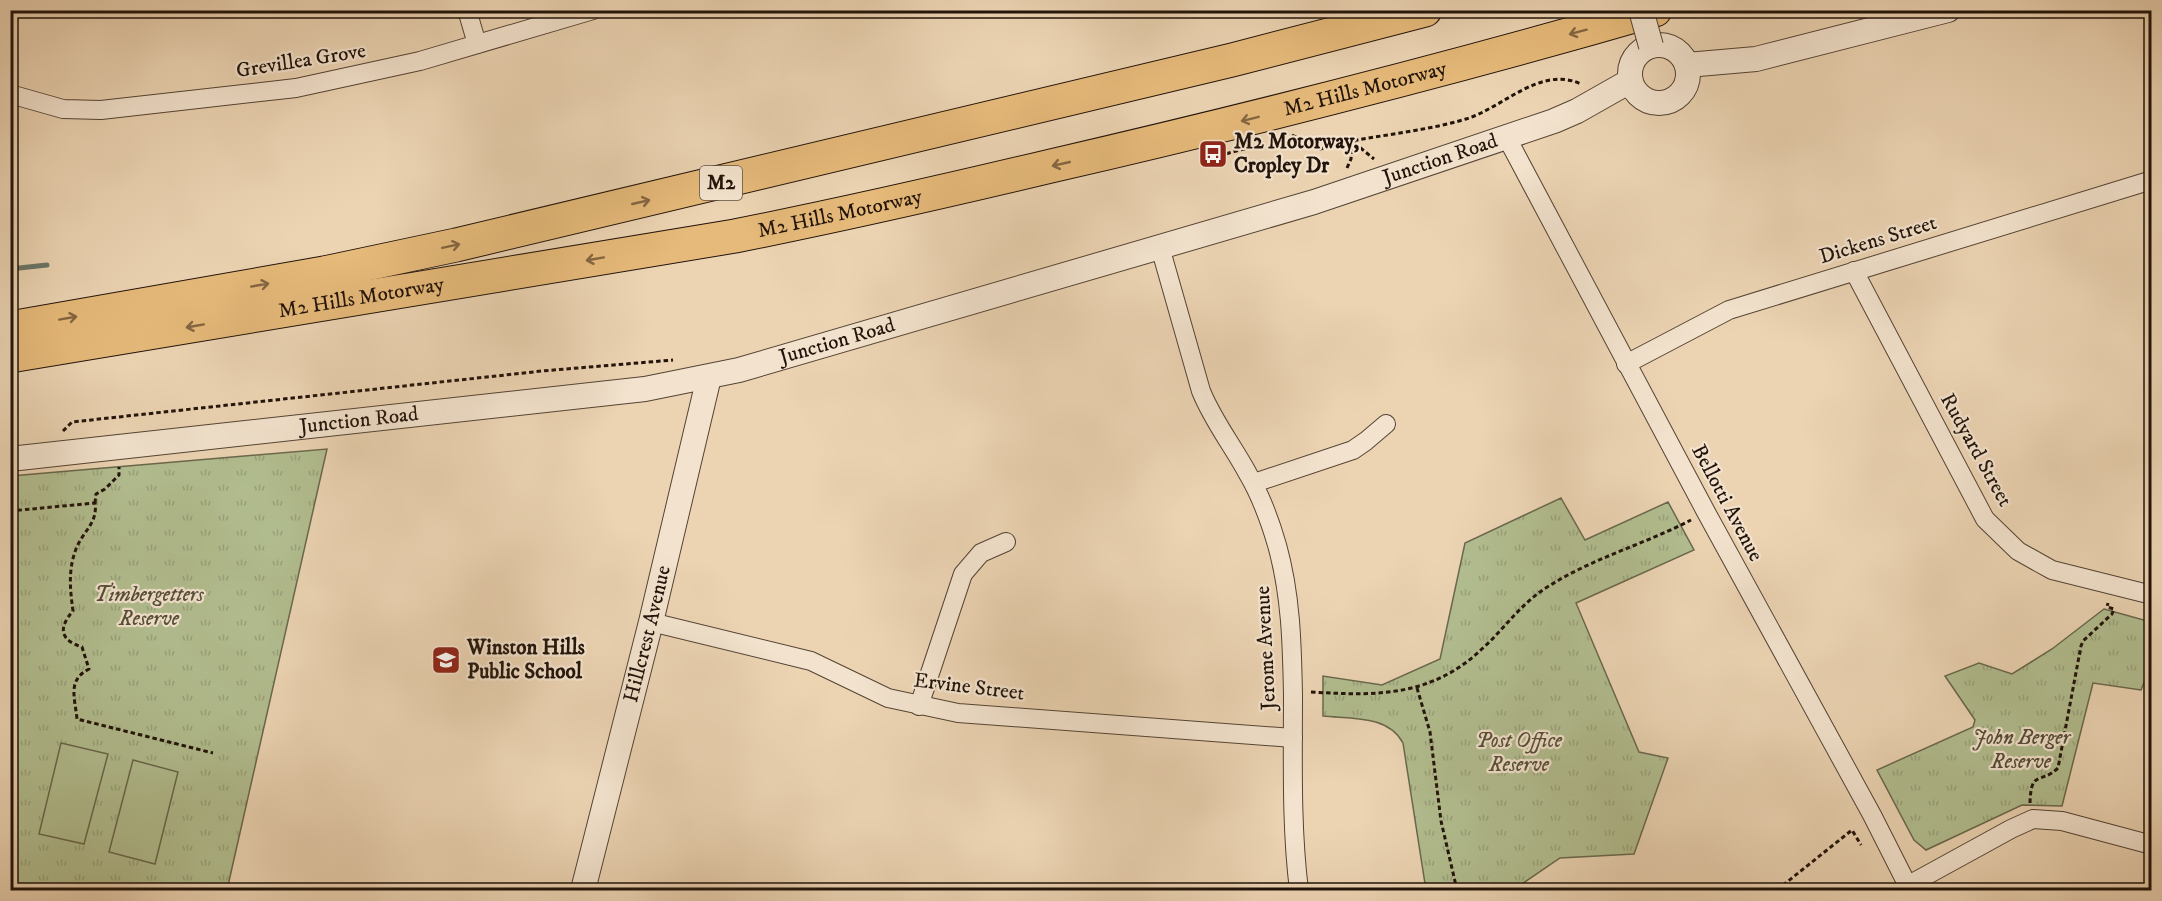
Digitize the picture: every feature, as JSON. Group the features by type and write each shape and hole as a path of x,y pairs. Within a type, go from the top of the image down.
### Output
{"highway":[{"name":"M2 Hills Motorway","path":"10,328 324,273 467,243 1186,71 1425,10"},
{"name":"M2 Hills Motorway","path":"10,356 735,236 844,215 1200,132 1655,10"}],"street":[{"path":"467,10 477,44"},
{"name":"Grevillea Grove","path":"10,94 28,101 63,109 101,110 296,88 420,61 593,10"},
{"path":"1641,10 1652,46"},
{"path":"1687,65 1756,59 1948,10"},
{"path":"1652,46 1668,46 1676,51 1687,65 1689,75 1682,93 1667,103 1648,102 1634,90 1630,81 1631,64 1635,56 1652,46"},
{"name":"Junction Road","path":"10,459 645,389 709,377 1160,247 1383,179 1554,121 1578,111 1630,81"},
{"name":"Bellotti Avenue","path":"1506,136 1626,364 1872,815 1908,888"},
{"name":"Dickens Street","path":"1626,364 1729,310 2151,180"},
{"name":"Jerome Avenue","path":"1160,247 1201,391 1215,421 1254,483 1273,530 1287,589 1292,635 1295,844 1299,891"},
{"name":"Rudyard Street","path":"1854,271 1984,519 2018,551 2052,570 2151,595"},
{"name":"Hillcrest Avenue","path":"583,891 651,622 709,377"},
{"path":"1254,483 1353,450 1386,424"},
{"path":"919,706 963,574 981,553 1006,542"},
{"name":"Ervine Street","path":"651,622 811,661 876,693 919,706 958,713 1293,738"},
{"path":"1908,888 2010,829 2033,819 2062,821 2151,845"}],"path":[{"path":"1284,138 1294,135 1320,149 1464,120 1491,109 1517,92 1554,79 1575,81 1599,99"},
{"path":"1342,172 1349,165 1352,141"},
{"path":"1352,141 1376,160 1383,179"},
{"path":"1213,154 1214,157 1264,143"},
{"path":"56,438 72,422 542,371 678,360"},
{"path":"116,447 120,463 119,475 105,489 96,494 97,514 76,548 70,568 69,589 73,611 67,617 63,630 64,637 70,643 82,647 89,669 75,679 77,720 213,753"},
{"path":"10,511 95,502"},
{"path":"1319,692 1383,694 1417,688 1467,661 1483,649 1528,600 1551,585 1685,523"},
{"path":"2033,819 2030,807 2031,787 2034,780 2058,768 2081,646 2083,640 2112,614 2114,609 2107,607 2113,586"},
{"path":"1417,688 1430,732 1441,821 1457,891"},
{"path":"1777,891 1852,830 1861,845"}],"green space":[{"name":"Timbergetters Reserve","path":"327,449 227,890 11,890 11,476"},
{"name":"Post Office Reserve","path":"1561,498 1585,540 1668,502 1694,550 1576,603 1639,752 1668,758 1634,854 1560,858 1513,890 1426,890 1403,743 1388,727 1378,723 1357,718 1323,716 1323,676 1382,685 1440,659 1465,543"},
{"name":"John Berger Reserve","path":"2104,609 2151,622 2151,665 2141,690 2093,683 2062,806 2022,805 1926,850 1914,840 1877,770 1973,727 1975,720 1945,676 1979,663 2012,674 2052,649"},
{"path":"61,743 108,754 84,844 39,834"},
{"path":"133,760 178,772 155,864 109,852"}],"waterway":[{"path":"10,269 47,265"}],"place":[{"name":"M2 Motorway, Cropley Dr","path":"1213,154"},
{"name":"Winston Hills Public School","path":"446,660"}]}
